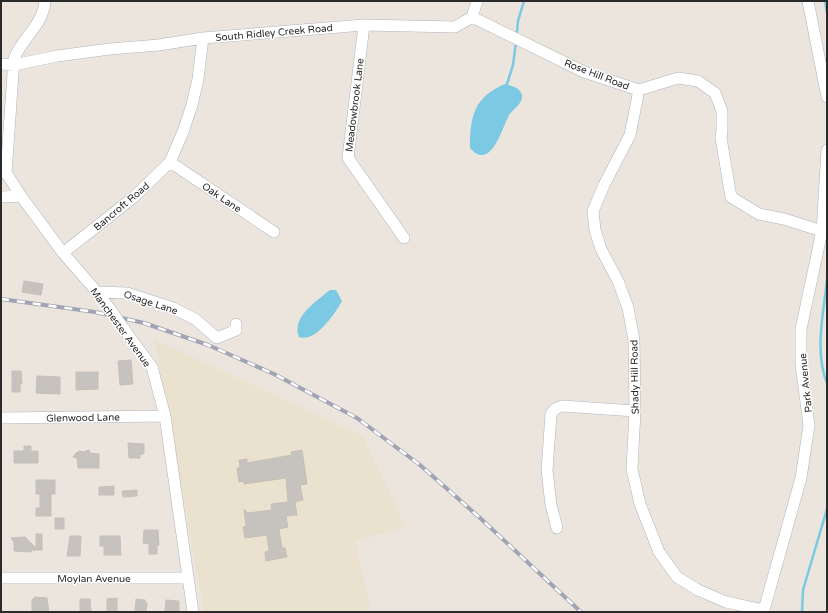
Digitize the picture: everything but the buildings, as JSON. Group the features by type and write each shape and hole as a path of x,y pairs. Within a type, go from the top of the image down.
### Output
{"street":[{"path":"4,169 16,53 38,23 45,1"},
{"path":"472,17 478,1"},
{"path":"808,1 827,97"},
{"name":"South Ridley Creek Road","path":"14,65 58,56 110,49 159,45 203,38 364,25 455,27 472,17"},
{"name":"Rose Hill Road","path":"472,17 584,72 639,90 678,78 698,81 715,93 722,112 721,138 731,197 759,214 784,219 822,231"},
{"name":"Meadowbrook Lane","path":"364,25 348,158 404,238"},
{"name":"Bancroft Road","path":"62,253 134,197 170,162 183,132 192,105 198,79 203,38"},
{"path":"1,64 14,65"},
{"name":"Shady Hill Road","path":"639,90 630,135 604,185 593,211 595,230 601,249 618,281 628,308 634,340 635,411 632,469 640,504 659,552 677,577 698,590 726,602 764,611"},
{"name":"Park Avenue","path":"764,611 801,478 809,425 801,364 801,329 822,231 827,150"},
{"name":"Oak Lane","path":"170,162 274,232"},
{"name":"Manchester Avenue","path":"4,169 21,196 62,253 97,292 152,368 165,416 193,612"},
{"path":"1,197 21,196"},
{"name":"Osage Lane","path":"97,292 127,293 173,308 195,319 217,338 236,330 236,324"},
{"path":"557,528 551,505 547,470 551,414 555,409 562,406 635,411"},
{"name":"Glenwood Lane","path":"1,418 165,416"},
{"name":"Moylan Avenue","path":"1,578 187,578"}],"shaded area":[{"path":"154,339 363,436 405,526 356,542 369,602 369,612 204,612"}],"water":[{"path":"505,84 515,87 521,92 521,101 509,115 495,145 490,152 484,155 477,154 470,148 471,126 476,109 486,95"},
{"path":"330,290 336,290 342,301 335,313 318,332 305,338 299,337 299,323 302,316 312,304"}],"waterway":[{"path":"517,32 518,21 524,1"},
{"path":"825,1 827,13"},
{"path":"507,84 513,65 516,42"},
{"path":"827,279 820,345 823,371 827,383"},
{"path":"802,612 803,590 827,509"}],"railway":[{"path":"1,299 95,312 144,323 208,345 274,374 357,418 420,465 479,517 581,612"}]}
